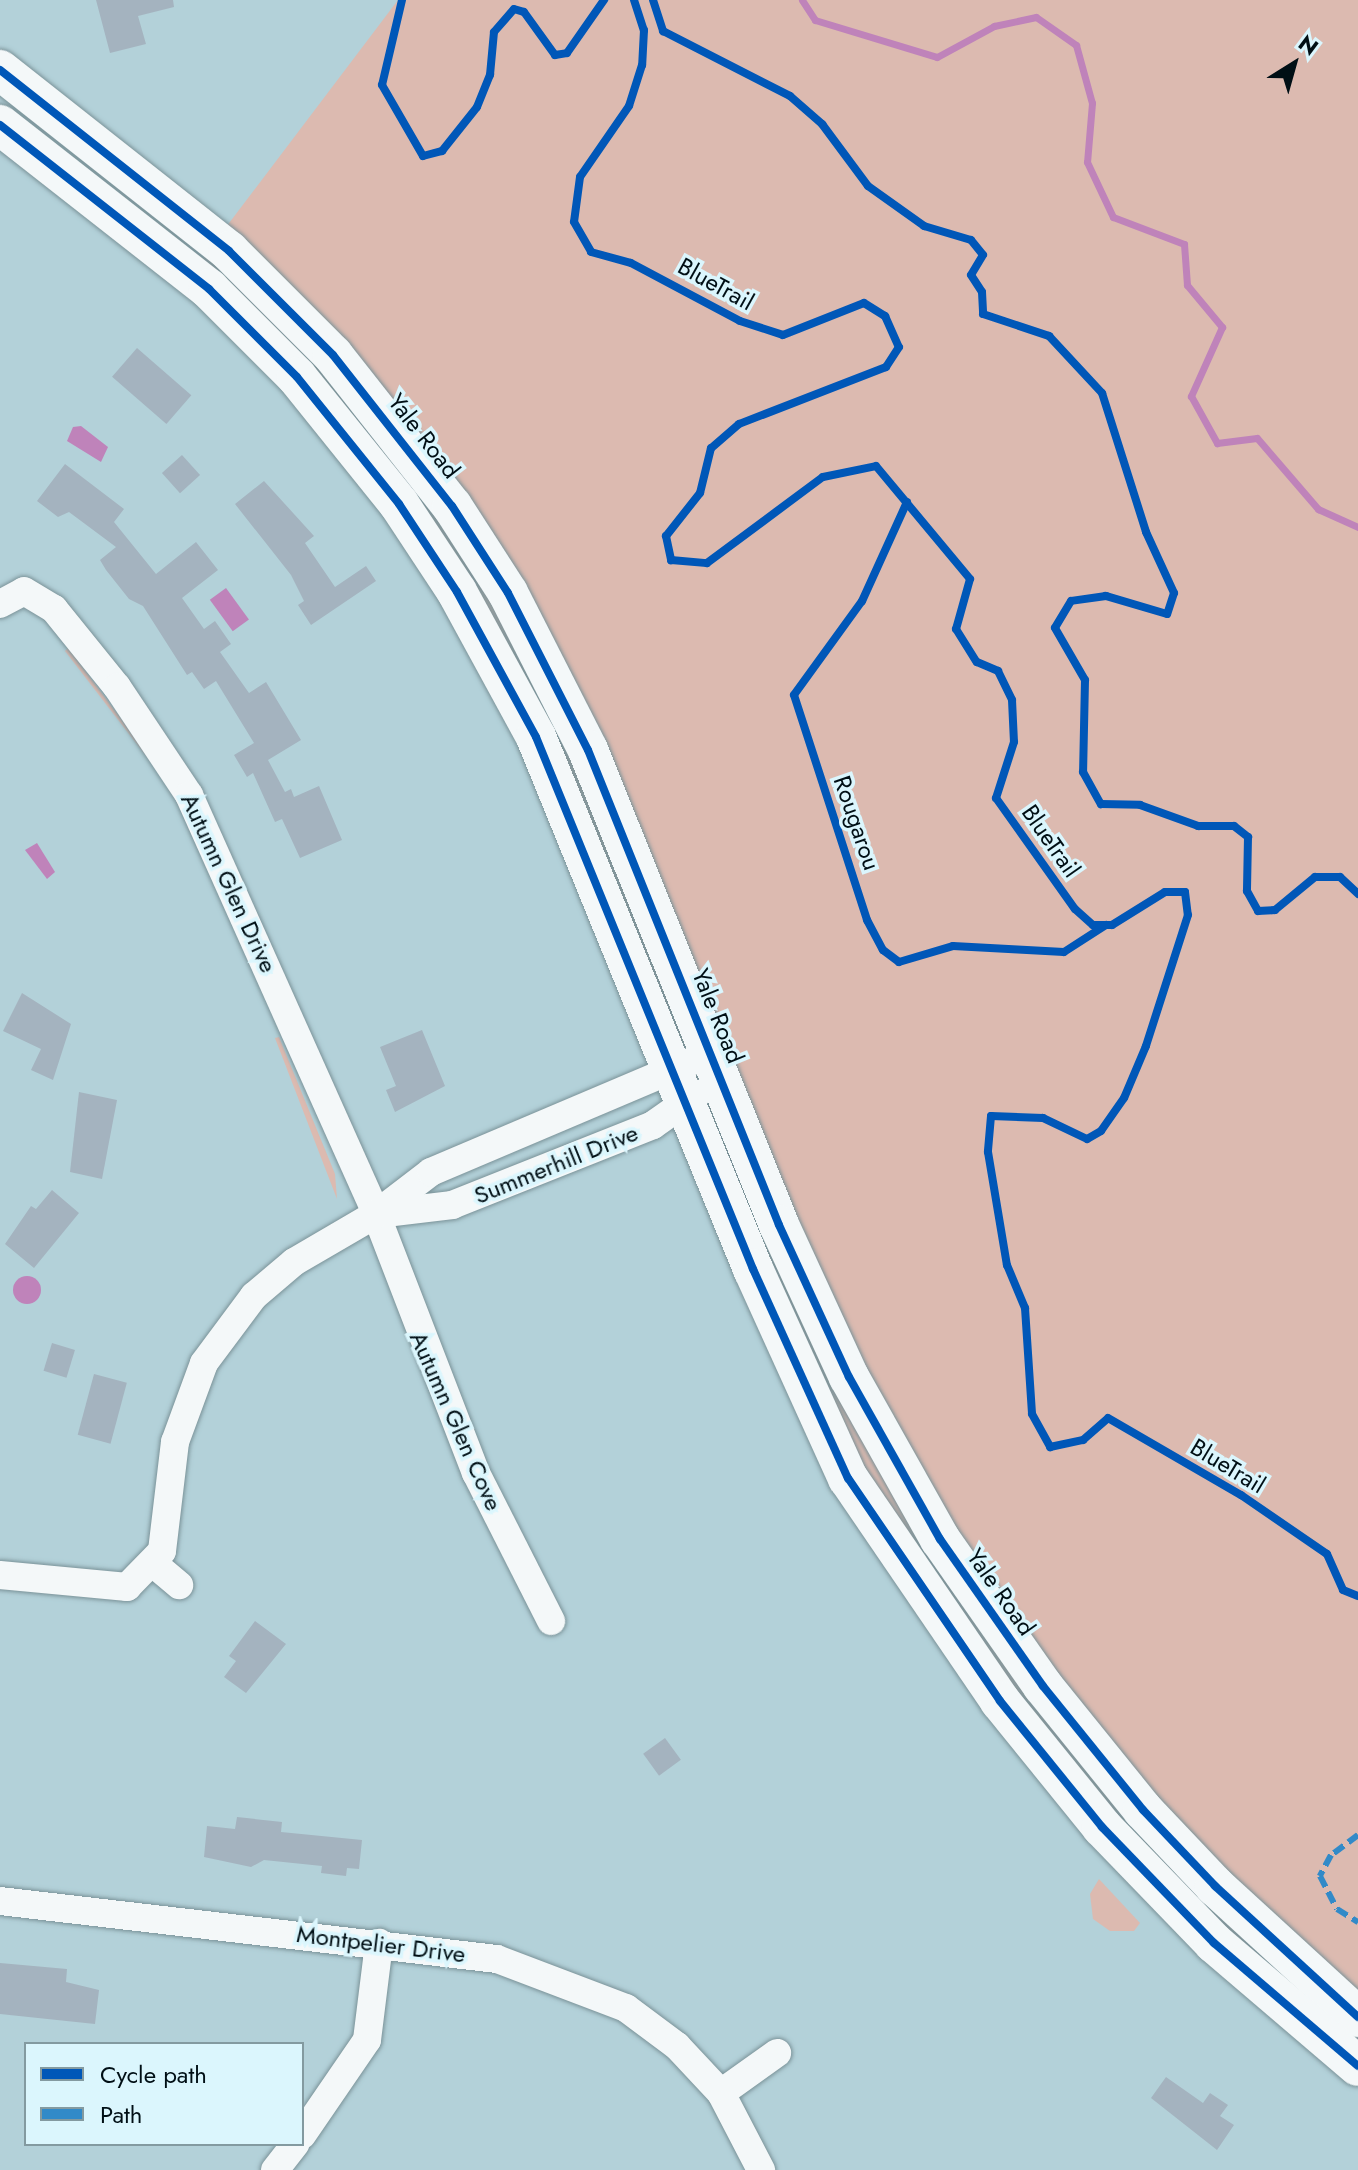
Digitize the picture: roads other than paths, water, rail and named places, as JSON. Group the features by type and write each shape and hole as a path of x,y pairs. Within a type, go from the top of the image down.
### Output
{"main road":[{"name":"Yale Road","path":"0,70 229,251 333,355 415,453 508,593 588,750 849,1377 940,1539 1043,1686 1143,1810 1215,1886 1358,2017"},
{"path":"0,125 219,299 307,389 399,504 457,592 536,737 680,1083 753,1269 848,1478 959,1645 1102,1827 1214,1943 1358,2066"}],"street":[{"name":"Autumn Glen Drive","path":"12,598 54,609 95,657 189,795 376,1214"},
{"name":"Summerhill Drive","path":"154,1564 162,1551 175,1442 204,1363 267,1284 376,1214 431,1172 718,1068"},
{"name":"Summerhill Drive","path":"376,1214 452,1205 653,1125 680,1083"},
{"name":"Autumn Glen Cove","path":"376,1214 439,1388 551,1621"},
{"path":"0,1575 127,1587 154,1564 179,1585"},
{"name":"Montpelier Drive","path":"0,1901 497,1959 626,2008 677,2046 721,2093 761,2170"},
{"path":"304,2132 367,2040 379,1943"},
{"path":"721,2093 777,2053"},
{"path":"275,2170 293,2146"}],"waterway":[{"path":"802,0 815,20 937,57 994,26 1036,17 1076,45 1092,103 1087,162 1113,217 1184,244 1187,285 1222,327 1191,396 1217,443 1257,438 1318,509 1358,527"}]}
